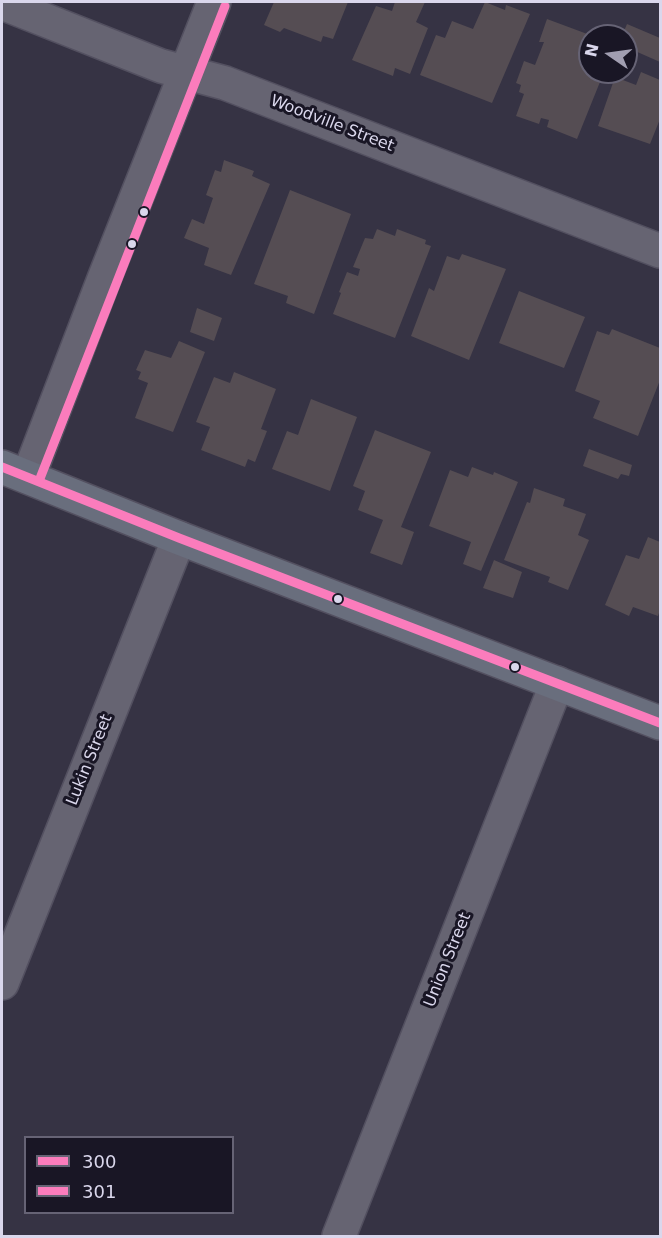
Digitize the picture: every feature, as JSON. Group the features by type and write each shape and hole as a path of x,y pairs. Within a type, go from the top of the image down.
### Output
{"main road":[{"path":"15,472 179,538 660,723"}],"street":[{"path":"15,472 187,72 214,2"},
{"name":"Woodville Street","path":"2,3 161,66 212,78 660,251"},
{"name":"Lukin Street","path":"2,982 179,538"},
{"name":"Union Street","path":"339,1236 557,683"}],"building":[{"path":"274,2 348,2 333,39 323,36 321,42 284,28 280,32 264,25"},
{"path":"395,2 425,2 416,22 428,28 410,74 395,68 393,76 352,60 376,6 392,11"},
{"path":"485,2 505,10 506,5 530,14 492,103 420,75 436,35 445,38 452,21 473,29"},
{"path":"547,19 578,31 578,84 599,84 577,139 547,127 549,120 541,118 539,124 516,116 524,94 519,92 521,85 516,83 524,61 535,65 544,42 539,42"},
{"path":"638,29 660,38 660,62 638,52"},
{"path":"641,72 660,80 660,119 650,144 598,126 613,84 636,85"},
{"path":"224,160 254,171 252,176 270,184 231,275 204,265 209,248 184,238 192,219 204,224 213,198 206,195 215,170 221,172"},
{"path":"290,190 351,214 314,314 286,303 288,296 254,284"},
{"path":"377,229 395,236 397,229 426,240 425,244 431,246 395,338 333,314 347,272 358,276 360,269 353,267 365,238 373,239"},
{"path":"462,254 506,269 469,360 411,336 429,288 434,291 447,256 459,260"},
{"path":"519,291 585,317 564,368 499,343"},
{"path":"197,308 222,318 214,341 190,332"},
{"path":"612,329 660,348 660,380 638,436 593,418 600,401 575,391 597,331 609,335"},
{"path":"179,341 205,352 173,432 135,418 148,383 138,379 141,372 136,370 145,350 171,358"},
{"path":"234,372 276,389 261,429 267,431 255,462 248,459 245,467 201,450 210,427 196,422 214,377 230,383"},
{"path":"311,399 357,417 330,491 272,469 287,431 298,435"},
{"path":"375,430 431,452 401,527 414,532 402,565 370,553 383,520 358,510 365,491 353,486"},
{"path":"589,449 632,465 629,476 621,474 618,479 583,466"},
{"path":"472,467 493,475 494,472 518,482 481,571 463,564 471,542 429,526 450,470 468,477"},
{"path":"534,488 565,499 563,506 586,514 578,535 589,540 568,590 548,582 550,577 504,560 527,502 530,503"},
{"path":"648,537 660,542 660,610 658,616 633,607 629,616 605,605 626,555 639,559"},
{"path":"494,560 522,572 513,598 483,588"}],"transit line":[{"name":"301","path":"39,481 225,6"},
{"name":"300","path":"2,467 179,538 660,723"}]}
